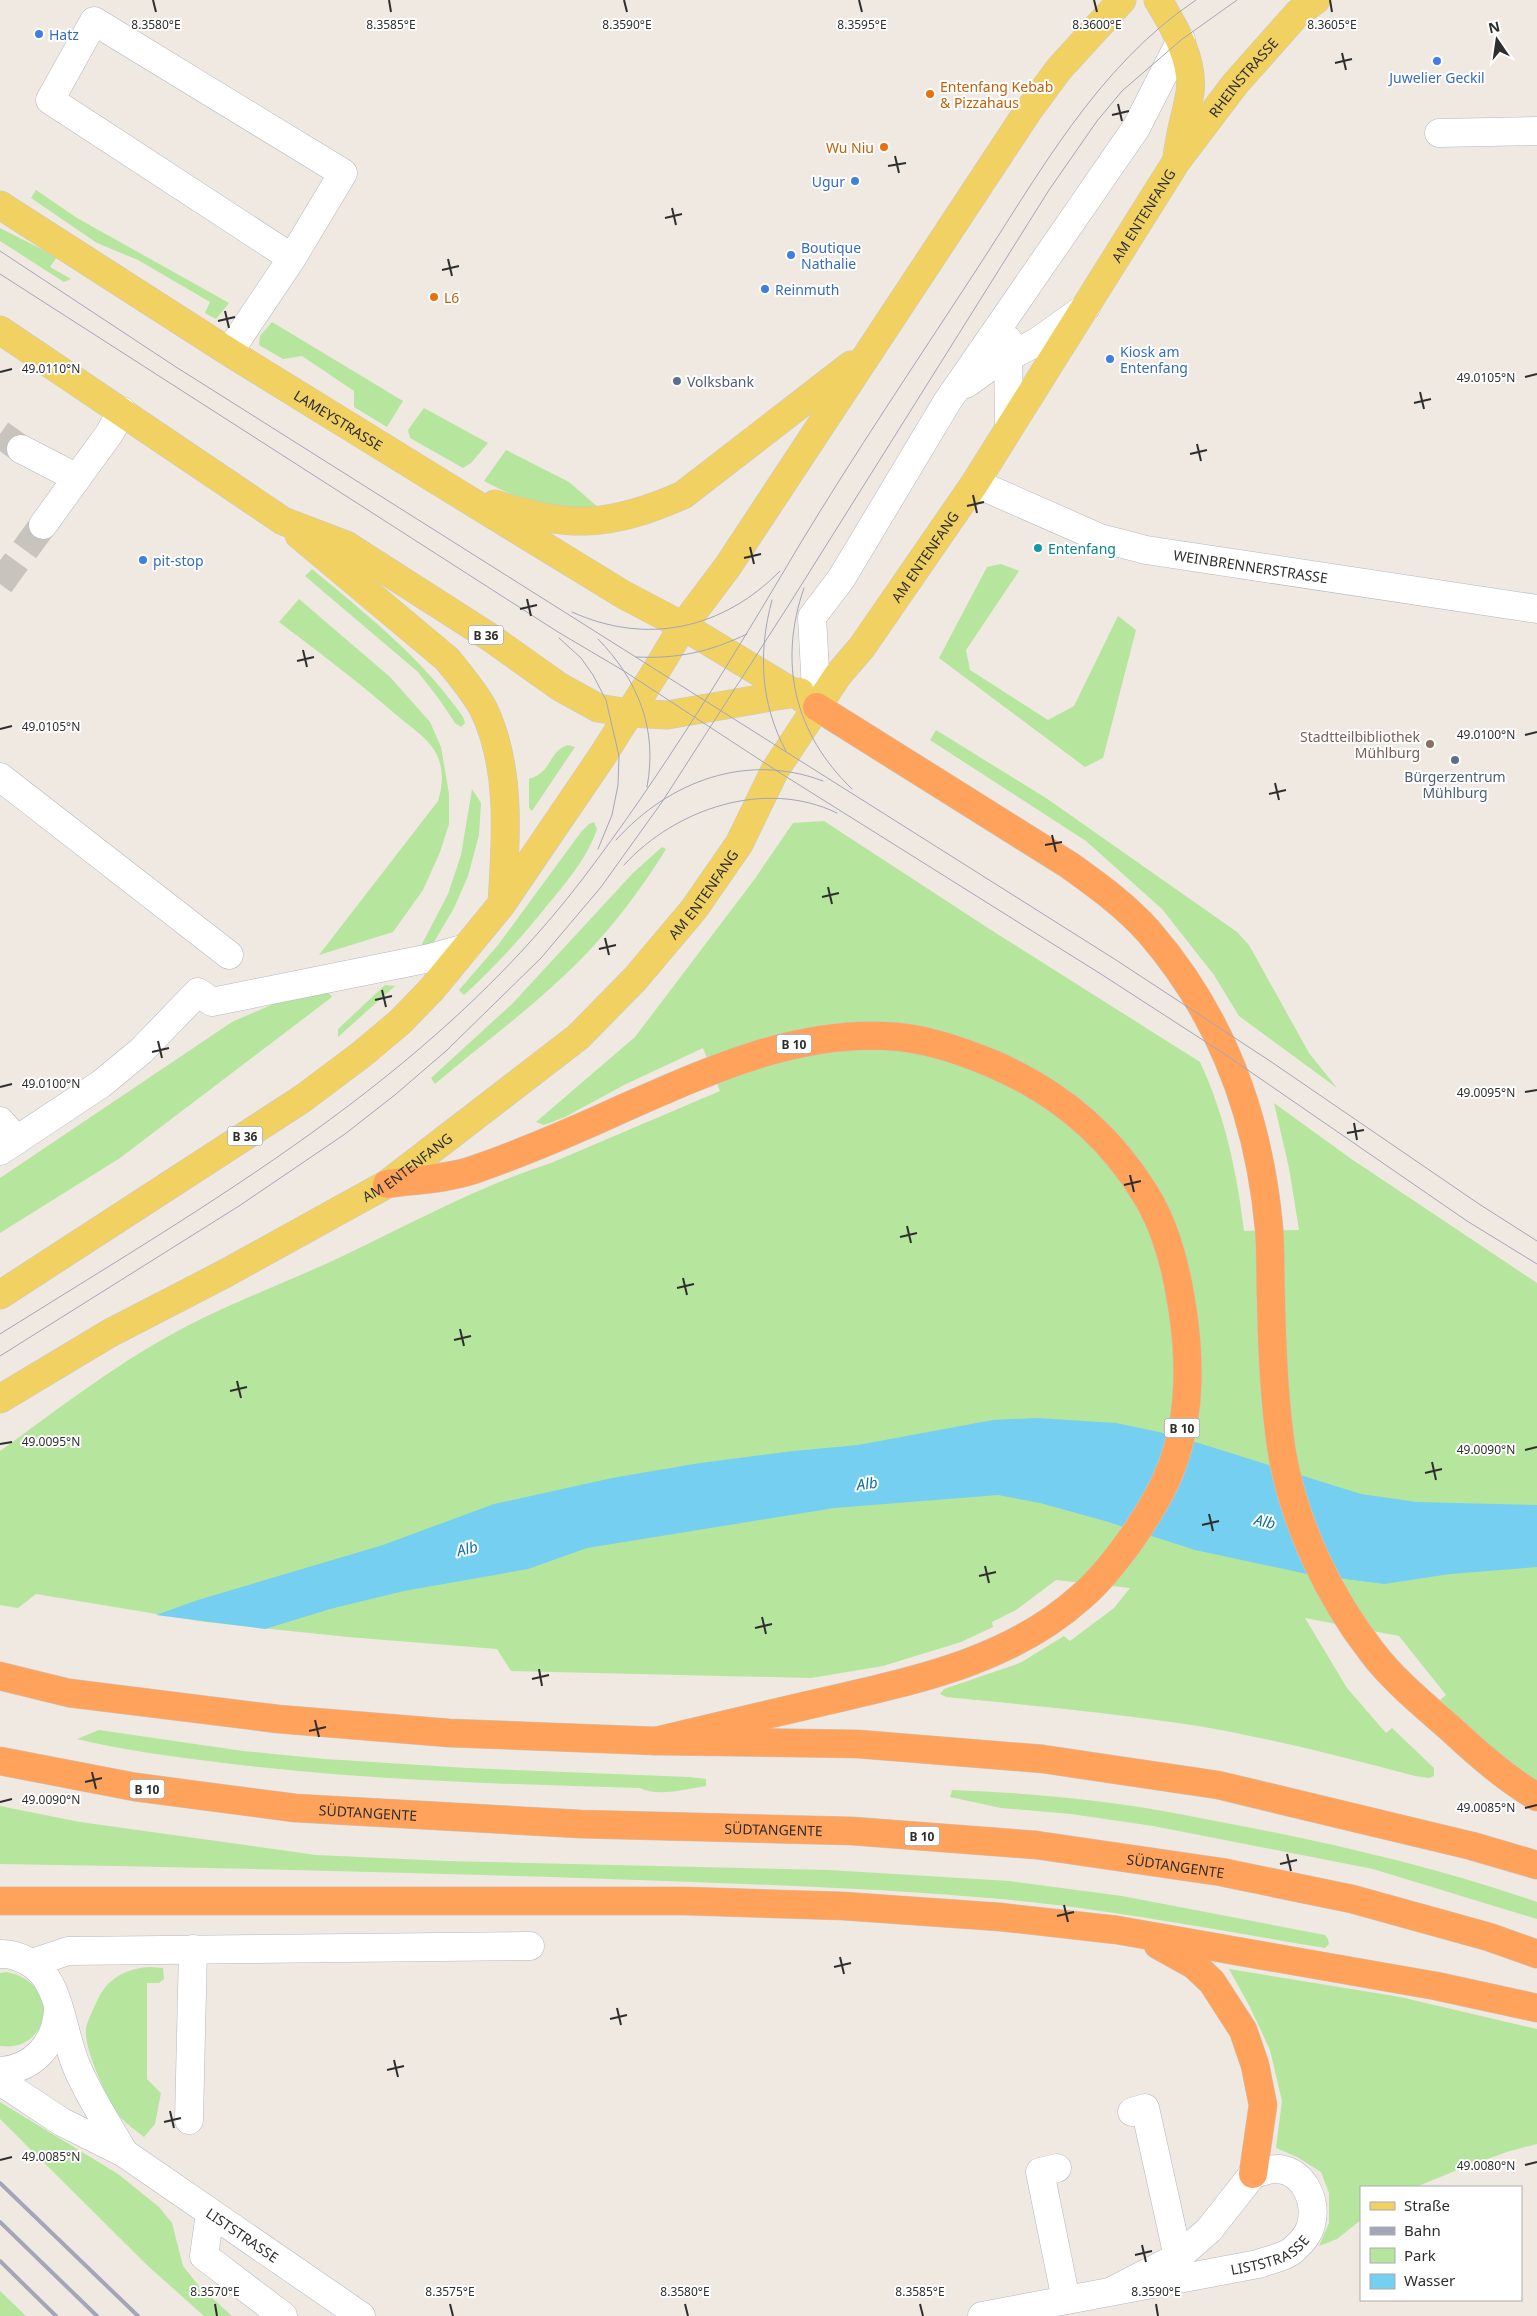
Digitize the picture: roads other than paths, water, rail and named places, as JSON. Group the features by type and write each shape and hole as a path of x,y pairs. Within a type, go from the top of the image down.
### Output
{"highway":[{"path":"816,690 1101,888 1147,931 1185,979 1226,1055 1248,1110 1258,1146 1269,1229 1273,1385 1283,1456 1298,1512 1319,1566 1341,1610 1374,1655 1417,1698 1512,1782 1537,1797"},
{"name":"B 10","path":"387,1184 467,1172 553,1140 706,1072 786,1045 835,1038 884,1036 920,1040 978,1058 1022,1077 1062,1102 1095,1130 1122,1160 1146,1195 1165,1233 1179,1283 1186,1332 1188,1378 1184,1424 1168,1477 1142,1524 1114,1563 1082,1596 1054,1619 1024,1638 992,1654 959,1666 897,1684 656,1741"},
{"name":"B 10","path":"0,1676 69,1693 278,1719 449,1733 656,1741 858,1744 1053,1761 1218,1786 1443,1838 1537,1865"},
{"name":"SÜDTANGENTE","path":"0,1761 135,1787 295,1808 580,1824 852,1831 1036,1846 1221,1872 1352,1899 1489,1937 1537,1954"},
{"path":"0,1901 685,1901 843,1906 1000,1916 1116,1930 1436,1986 1537,2008"},
{"path":"1116,1930 1158,1944 1194,1966 1212,1982 1244,2030 1255,2064 1263,2106 1253,2174"}],"main road":[{"path":"816,690 667,715 629,713 683,626 728,566 1028,111 1058,69 1122,0"},
{"path":"1158,0 1181,40 1188,68 1190,92 1180,134 1176,162"},
{"name":"RHEINSTRASSE","path":"1176,162 1298,4"},
{"name":"AM ENTENFANG","path":"0,1399 110,1333 226,1273 387,1184 578,1037 635,979 694,909 739,844 816,690 862,647 975,483 1176,162"},
{"name":"LAMEYSTRASSE","path":"0,205 229,352 624,595 683,626 816,690"},
{"name":"B 36","path":"0,330 122,410 283,521 346,546 488,636 560,687 598,708 629,713 501,904 432,988 400,1022 302,1099 0,1295"},
{"path":"451,489 526,514 562,521 598,522 630,516 683,495 870,350"},
{"path":"283,521 448,659 467,683 482,708 494,734 504,790 506,846 501,904"}],"street":[{"path":"229,352 292,258 343,173 94,21 50,100 292,258"},
{"path":"816,690 812,617 841,579 947,402 1136,128 1181,40"},
{"path":"1439,133 1537,131"},
{"path":"1009,428 1009,334 1016,302"},
{"path":"947,402 970,381 1009,356 1037,342 1086,307"},
{"path":"43,525 109,434 122,410"},
{"path":"21,449 77,478"},
{"name":"WEINBRENNERSTRASSE","path":"975,483 1100,538 1146,550 1537,609"},
{"path":"0,777 229,955"},
{"path":"6,1137 101,1084 141,1051 198,992 212,1002 430,958 466,948"},
{"path":"0,1954 32,1963 68,1951 530,1946"},
{"path":"189,2120 194,1949"},
{"name":"LISTSTRASSE","path":"32,1963 45,1976 54,1991 76,2066 124,2152"},
{"path":"0,2071 29,2063 44,2049 53,2036 58,2008"},
{"name":"LISTSTRASSE","path":"0,2081 62,2122 124,2152 210,2214 360,2316"},
{"path":"1132,2112 1145,2108 1178,2258"},
{"path":"1057,2168 1040,2172 1066,2300"},
{"name":"LISTSTRASSE","path":"982,2316 1258,2264 1292,2251 1304,2239 1311,2226 1313,2209 1309,2191 1297,2176 1279,2169 1253,2174 1209,2230 1178,2258 1112,2290"},
{"path":"210,2214 204,2256 283,2316"}],"water":[{"name":"Alb","path":"1037,1418 1116,1423 1173,1435 1361,1494 1417,1502 1537,1505 1537,1567 1450,1574 1384,1584 1307,1574 1195,1550 1105,1521 1040,1503 998,1495 834,1508 587,1548 528,1569 404,1591 330,1609 265,1629 156,1615 198,1600 383,1545 494,1504 612,1478 700,1463 858,1445 993,1420"}],"tunnel":[{"path":"0,434 21,449"},
{"path":"0,584 43,525"}],"tram line":[{"path":"0,1334 235,1186 311,1133 385,1077 455,1017 521,952 581,881 668,758 842,476 1071,126 1128,57 1160,27 1196,0"},
{"path":"0,1356 239,1206 345,1134 446,1051 541,958 601,887 662,802 790,603 1049,190 1097,121 1122,91 1181,40 1237,0"},
{"path":"0,251 176,367 1116,960 1537,1241"},
{"path":"0,274 558,632 624,671 777,771 1104,976 1226,1055 1467,1221 1537,1264"},
{"path":"572,612 600,622 628,628 656,629 683,626 709,618 734,607 758,591 780,571"},
{"path":"804,588 796,616 792,643 792,670 796,696 804,721 816,745 832,767 852,789"},
{"path":"772,600 763,658 764,677 766,696 771,714 777,733 786,751"},
{"path":"636,657 666,657 693,653 747,634"},
{"path":"559,638 581,658 593,675 606,700 619,756 618,785 612,815 598,849"},
{"path":"598,639 624,671 642,707 650,745 647,787"},
{"path":"616,840 637,819 660,802 685,788 711,778 738,771 766,770 794,773 823,781"},
{"path":"624,865 645,845 669,828 695,815 723,805 751,799 781,798 809,803 837,813"}],"railway":[{"path":"0,2183 138,2316"},
{"path":"0,2222 97,2316"},
{"path":"0,2261 56,2316"}],"place":[{"name":"Hatz","path":"39,34"},
{"name":"Juwelier Geckil","path":"1437,61"},
{"name":"Entenfang Kebab & Pizzahaus","path":"930,94"},
{"name":"Wu Niu","path":"884,147"},
{"name":"Ugur","path":"855,181"},
{"name":"Boutique Nathalie","path":"791,255"},
{"name":"Reinmuth","path":"765,289"},
{"name":"L6","path":"434,297"},
{"name":"Kiosk am Entenfang","path":"1110,359"},
{"name":"Volksbank","path":"677,381"},
{"name":"Entenfang","path":"1038,548"},
{"name":"pit-stop","path":"143,560"},
{"name":"Stadtteilbibliothek Mühlburg","path":"1430,744"},
{"name":"Bürgerzentrum Mühlburg","path":"1455,760"}]}
